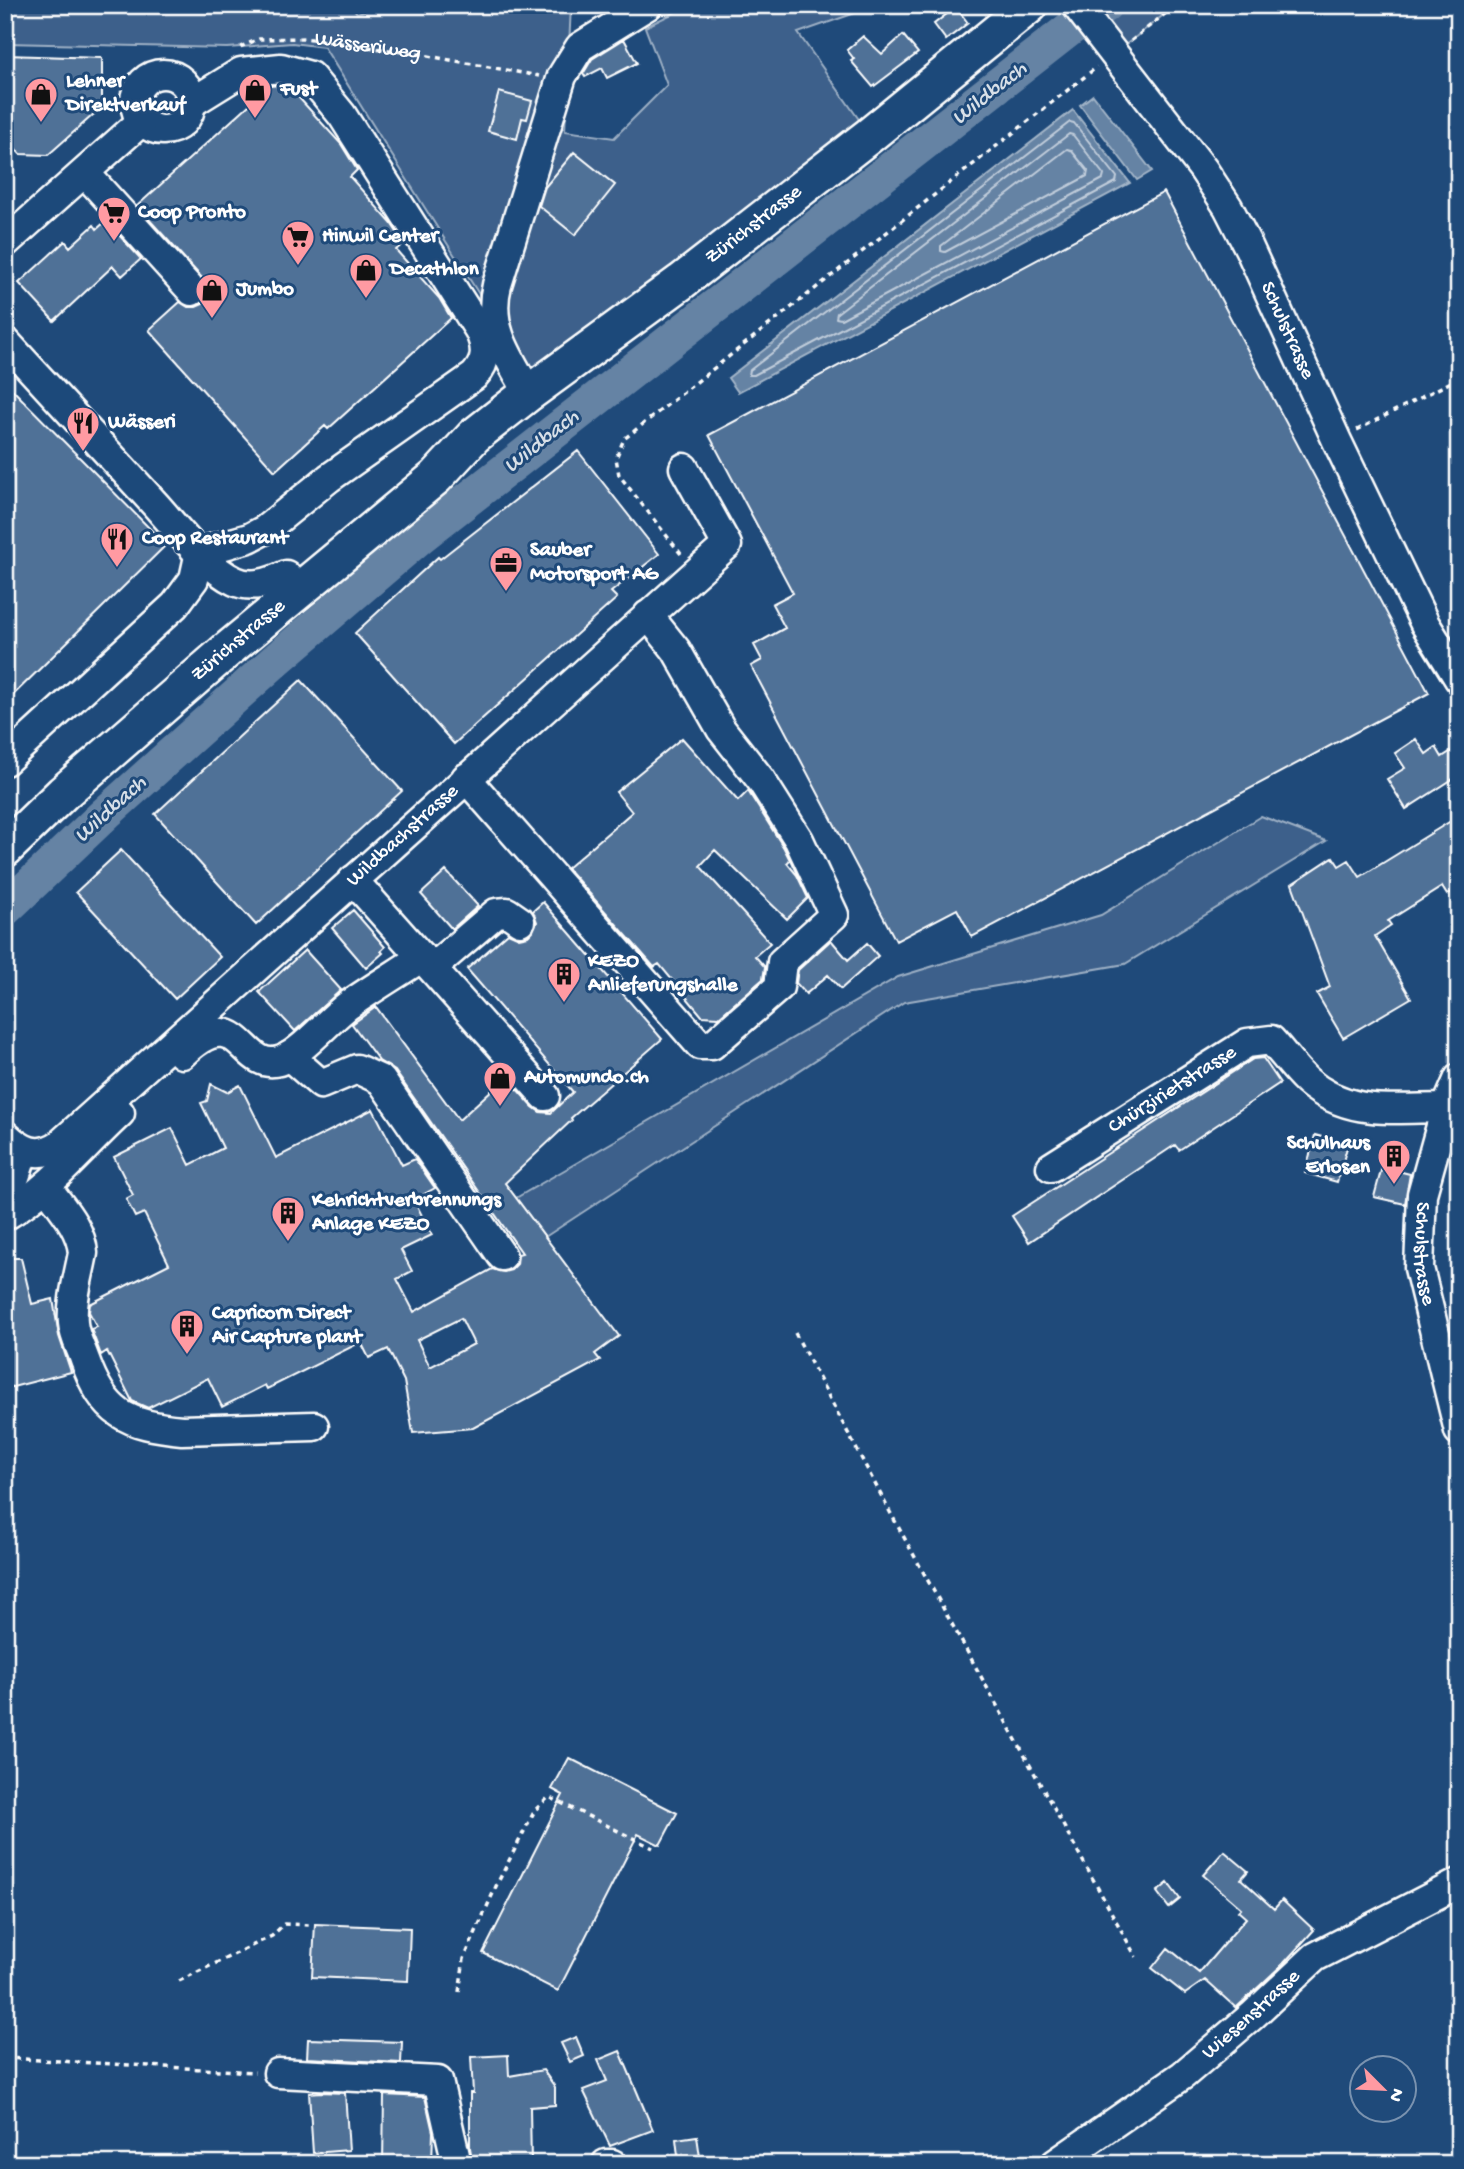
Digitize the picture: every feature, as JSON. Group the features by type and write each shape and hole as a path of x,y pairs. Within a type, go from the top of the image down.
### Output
{"main road":[{"name":"Zürichstrasse","path":"5,816 286,575 391,489 425,463 474,436 681,282 870,135 1030,5"},
{"name":"Zürichstrasse","path":"5,849 63,793 226,651 436,477 474,436"}],"street":[{"path":"530,393 498,336 493,312 494,294 562,76 580,47 648,5"},
{"name":"Schulstrasse","path":"1083,14 1203,169 1228,207 1424,624 1459,679"},
{"path":"191,103 241,72 281,68 310,76 342,115 479,330 486,348 483,363 474,376 329,478 266,529 249,538 200,552"},
{"path":"166,75 174,77 187,87 191,103 184,120 168,130 149,127 142,121 135,106 135,97 143,82 166,75"},
{"path":"5,243 142,121"},
{"path":"85,173 192,290"},
{"path":"5,341 200,552 227,576 241,583 262,583 286,575"},
{"name":"Wildbachstrasse","path":"15,1143 39,1153 59,1144 727,545 684,468"},
{"path":"5,761 176,605 194,579 200,552"},
{"path":"466,778 700,1045 712,1045 779,987 782,962 834,915 799,840 761,780 721,729 676,650 648,615"},
{"path":"353,880 545,1096"},
{"path":"21,1199 202,1037 229,1034 264,1062 281,1060 349,1005 427,963 490,916 501,911 507,912 520,921"},
{"name":"Chürzirietstrasse","path":"1051,1167 1247,1043 1271,1040 1307,1081 1343,1103 1363,1109 1446,1108"},
{"path":"289,1056 321,1084 357,1069 381,1080 502,1256"},
{"name":"Schulstrasse","path":"1459,1078 1446,1108 1422,1194 1419,1268 1459,1431"},
{"path":"5,1230 18,1218 21,1199 15,1177 15,1143"},
{"path":"21,1199 79,1235 83,1253 73,1315 74,1329 94,1385 118,1413 144,1425 182,1430 314,1426"},
{"name":"Wiesenstrasse","path":"1055,2164 1183,2075 1315,1958 1459,1883"},
{"path":"278,2073 439,2081 457,2164"}],"path":[{"path":"671,541 617,471 617,452 624,439 1176,5"},
{"name":"Wässeriweg","path":"232,52 259,39 304,38 417,54 534,76 562,76"},
{"path":"1337,441 1459,378"},
{"path":"795,1333 890,1512 1136,1958"},
{"path":"459,1992 464,1959 497,1884 535,1810 549,1797 653,1848"},
{"path":"179,1981 272,1936 284,1924 310,1925"},
{"path":"5,2058 278,2073"}],"shaded area":[{"path":"5,5 351,5 357,13 387,5 571,5 565,131 614,138 667,85 645,27 690,5 878,5 798,33 870,135 529,393 487,307 324,47 292,43 227,48 5,43"},
{"path":"1076,5 1176,5 1114,54"},
{"path":"1261,816 1326,841 1125,964 904,1002 545,1237 516,1198 898,977 1101,915"}],"water":[{"path":"1093,95 1152,171 1137,180 1080,105"},
{"path":"1073,110 1130,183 738,392 728,378"}],"building":[{"path":"956,7 968,23 946,40 934,24"},
{"path":"903,35 918,53 873,87 851,61 854,59 847,50 863,36 882,54"},
{"path":"624,39 637,63 607,78 602,68 585,77 583,74 592,59"},
{"path":"5,55 102,58 102,107 48,155 20,154 5,137"},
{"name":"Hinwil Center","path":"270,86 290,88 341,144 357,170 350,177 391,223 404,243 396,250 439,298 451,318 328,429 325,426 275,471 149,330 180,302 188,307 203,304 208,297 208,288 204,280 137,206"},
{"path":"499,92 532,101 527,119 522,118 517,139 488,131"},
{"path":"574,152 615,185 575,235 539,206 545,187"},
{"path":"1164,192 1429,693 972,937 957,909 896,941 751,666 762,660 754,645 785,628 772,604 793,593 709,435"},
{"path":"106,221 141,259 122,276 113,266 54,321 19,283 65,241 70,247 94,225 97,229"},
{"path":"5,382 166,545 5,703"},
{"name":"Sauber Motorsport AG","path":"578,451 659,554 611,592 617,598 454,744 355,633 438,557 440,559"},
{"path":"301,680 402,791 256,925 155,814"},
{"path":"682,738 738,801 748,791 784,848 790,860 787,863 797,875 808,898 787,919 715,850 700,866 770,943 755,956 765,967 763,979 719,1017 702,1016 659,964 654,967 567,868 632,812 616,792"},
{"path":"1416,739 1426,754 1436,747 1442,757 1459,746 1459,775 1406,809 1387,779 1405,768 1395,753"},
{"path":"1459,816 1459,888 1447,895 1442,887 1388,921 1391,925 1375,936 1411,998 1343,1038 1317,994 1330,987 1292,884 1333,857 1339,866 1349,860 1360,877"},
{"path":"121,850 220,957 175,999 76,892"},
{"path":"446,871 478,906 452,929 421,894"},
{"path":"543,902 662,1039 571,1118 572,1120 505,1183 619,1336 595,1354 600,1360 473,1428 413,1433 404,1381 388,1349 369,1358 361,1342 267,1389 265,1385 222,1407 208,1378 148,1408 132,1401 107,1351 101,1355 91,1329 97,1327 89,1312 90,1304 169,1264 144,1213 135,1217 126,1199 133,1195 114,1157 172,1128 190,1165 223,1148 201,1103 207,1101 211,1084 227,1092 240,1085 276,1158 373,1109 402,1165 415,1159 435,1188 414,1200 432,1235 401,1250 412,1271 397,1279 414,1312 492,1269 504,1272 517,1264 518,1254 522,1253 395,1071 379,1061 352,1024 376,1007 459,1120 506,1077 533,1107 540,1112 551,1113 573,1092 467,969 508,933 519,938 528,936 537,922 533,911","holes":["461,1318 474,1344 430,1367 417,1340"]},
{"path":"353,910 385,947 381,951 383,953 366,968 332,928"},
{"path":"831,940 848,960 867,943 878,956 841,989 828,975 806,994 796,983 798,970"},
{"path":"305,950 341,990 295,1031 259,992"},
{"path":"1263,1058 1280,1083 1179,1150 1175,1145 1029,1242 1012,1216 1253,1059"},
{"path":"1315,1135 1348,1144 1337,1182 1305,1173"},
{"name":"Schulhaus Erlosen","path":"1382,1167 1410,1174 1405,1204 1374,1197"},
{"path":"5,1258 21,1258 32,1304 53,1299 59,1336 71,1372 5,1389"},
{"path":"569,1758 677,1813 660,1845 638,1834 558,1991 483,1953 563,1795 552,1789"},
{"path":"1224,1851 1248,1871 1241,1879 1274,1909 1282,1900 1314,1930 1283,1964 1236,2008 1205,1980 1185,1994 1152,1968 1168,1948 1199,1973 1246,1918 1238,1911 1241,1908 1203,1875"},
{"path":"1168,1883 1180,1899 1169,1908 1157,1892"},
{"path":"315,1924 410,1928 408,1981 312,1977"},
{"path":"576,2037 584,2056 570,2062 561,2043"},
{"path":"308,2039 402,2042 401,2063 307,2058"},
{"path":"620,2051 653,2130 610,2146 583,2090 607,2081 598,2060"},
{"path":"508,2055 509,2076 543,2070 555,2087 555,2105 530,2107 531,2164 473,2164 470,2148 470,2093 473,2093 471,2057"},
{"path":"309,2093 345,2093 349,2150 313,2153"},
{"path":"384,2095 425,2097 433,2132 432,2164 383,2164"},
{"path":"697,2136 701,2164 679,2164 676,2139"}],"waterway":[{"name":"Wildbach","path":"5,909 106,813 276,660 421,536 1071,28 1105,5"}],"place":[{"name":"Fust","path":"255,120"},
{"name":"Lehner Direktverkauf","path":"41,124"},
{"name":"Coop Pronto","path":"114,243"},
{"name":"Hinwil Center","path":"298,267"},
{"name":"Decathlon","path":"366,300"},
{"name":"Jumbo","path":"212,320"},
{"name":"Wässeri","path":"83,453"},
{"name":"Coop Restaurant","path":"117,569"},
{"name":"Sauber Motorsport AG","path":"506,593"},
{"name":"KEZO Anlieferungshalle","path":"564,1004"},
{"name":"Automundo.ch","path":"500,1108"},
{"name":"Schulhaus Erlosen","path":"1394,1186"},
{"name":"Kehrichtverbrennungs Anlage KEZO","path":"288,1243"},
{"name":"Capricorn Direct Air Capture plant","path":"187,1356"}]}
